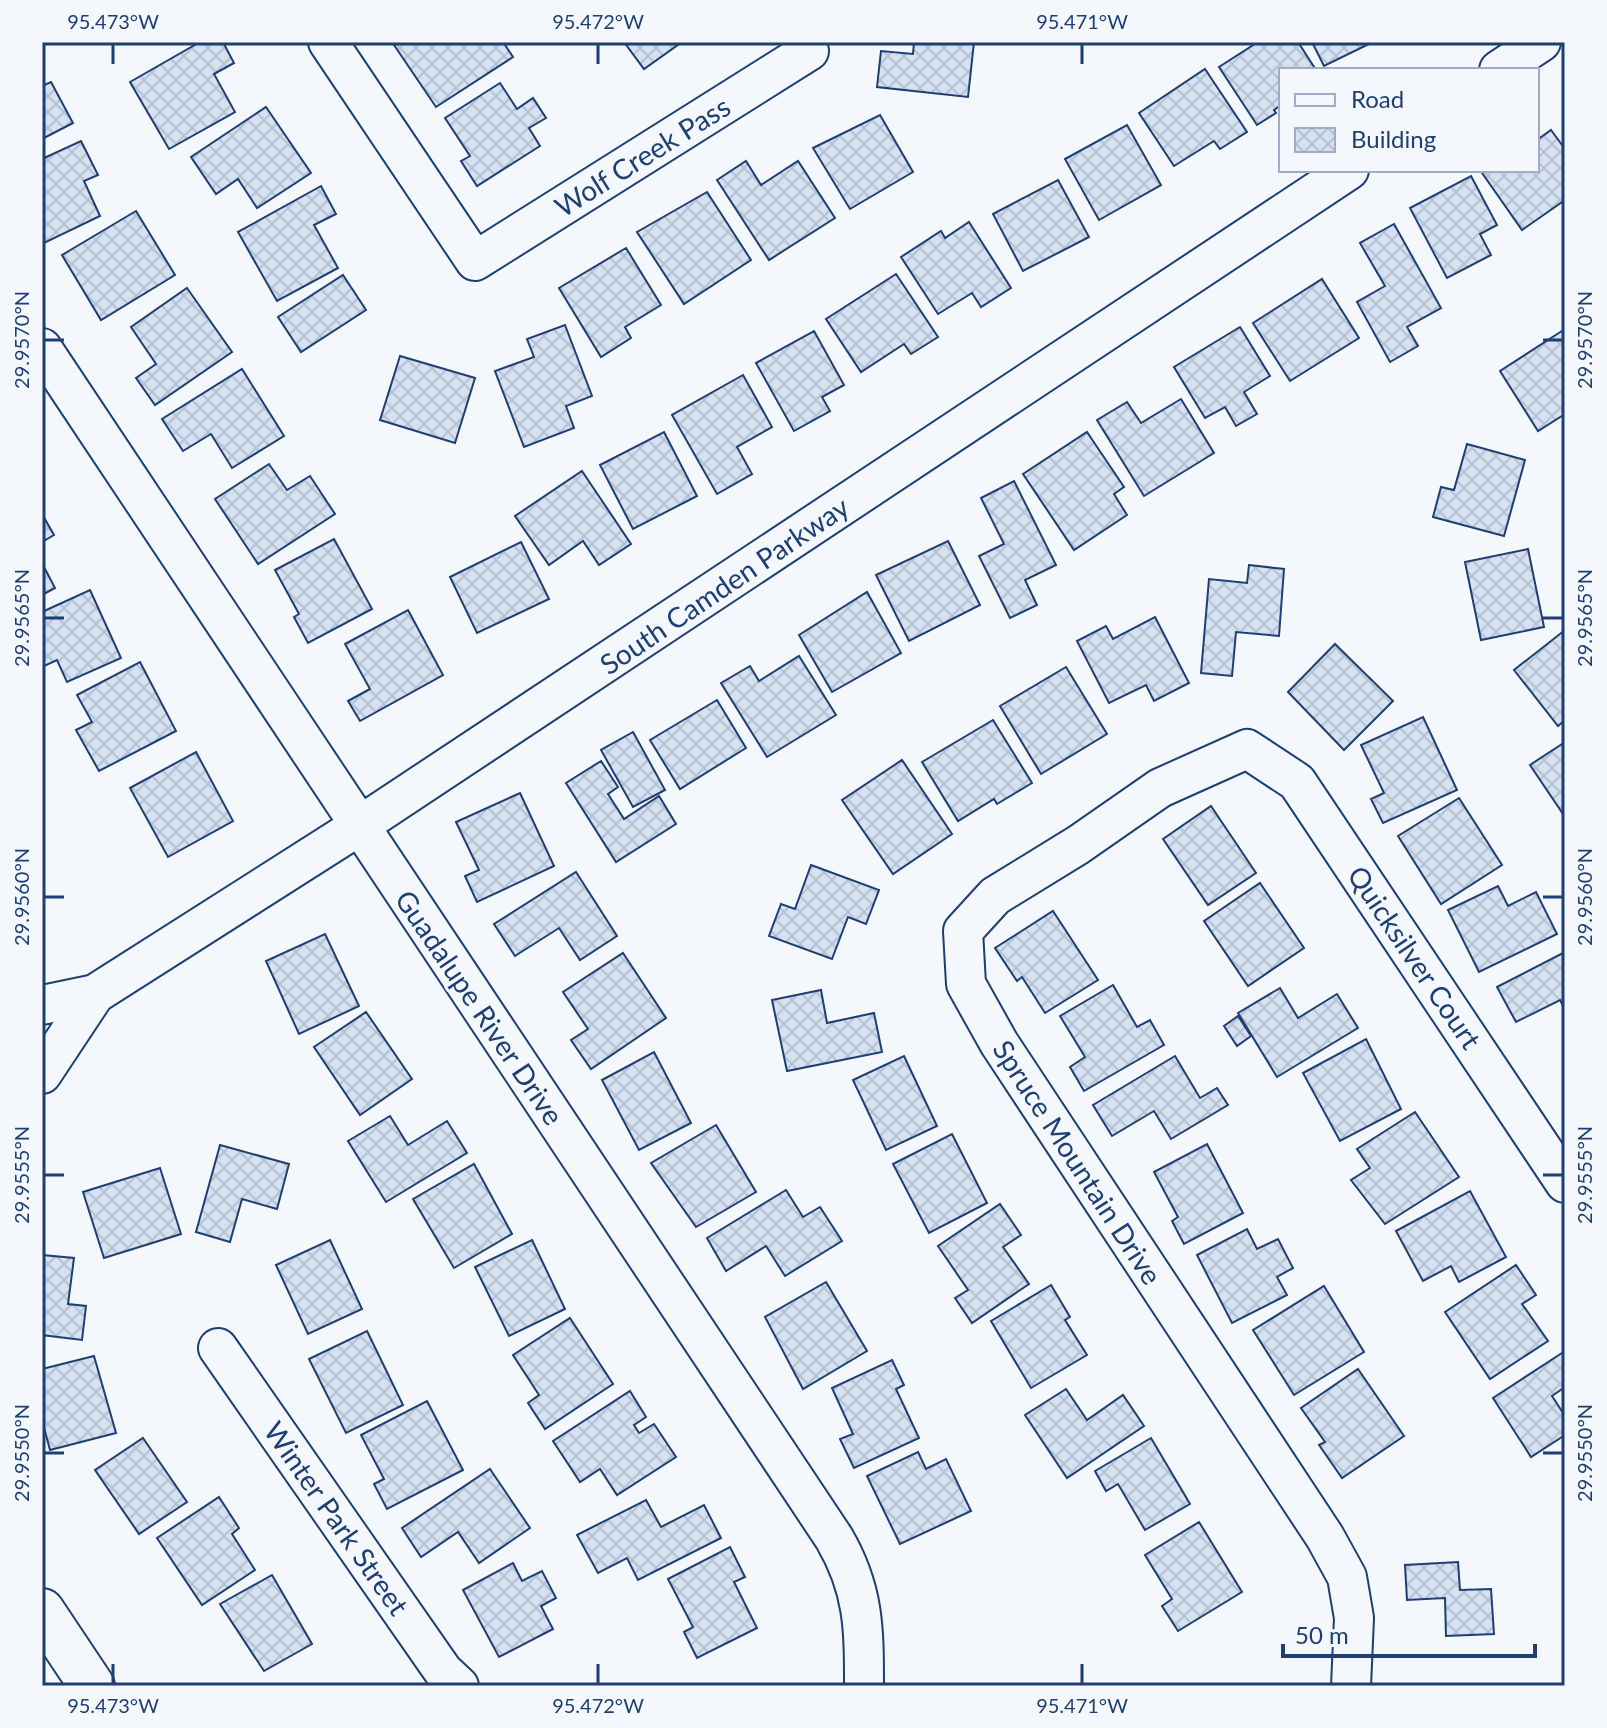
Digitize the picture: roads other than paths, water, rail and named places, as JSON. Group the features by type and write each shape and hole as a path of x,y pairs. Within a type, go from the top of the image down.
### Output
{"main road":[{"path":"42,1611 92,1686"}],"street":[{"name":"Wolf Creek Pass","path":"328,42 475,261 806,46"},
{"path":"1502,68 1541,42"},
{"name":"South Camden Parkway","path":"42,1005 95,994 359,826 1346,172"},
{"name":"Guadalupe River Drive","path":"42,348 840,1547 851,1566 864,1617 864,1686"},
{"name":"Quicksilver Court","path":"1247,749 1297,782 1565,1183"},
{"name":"Spruce Mountain Drive","path":"1247,749 1160,788 1078,845 995,896 963,931 966,984 999,1043 1347,1577 1354,1618 1351,1686"},
{"name":"South Camden Parkway","path":"42,1074 95,994"},
{"name":"Winter Park Street","path":"218,1348 443,1671 459,1686"}]}
